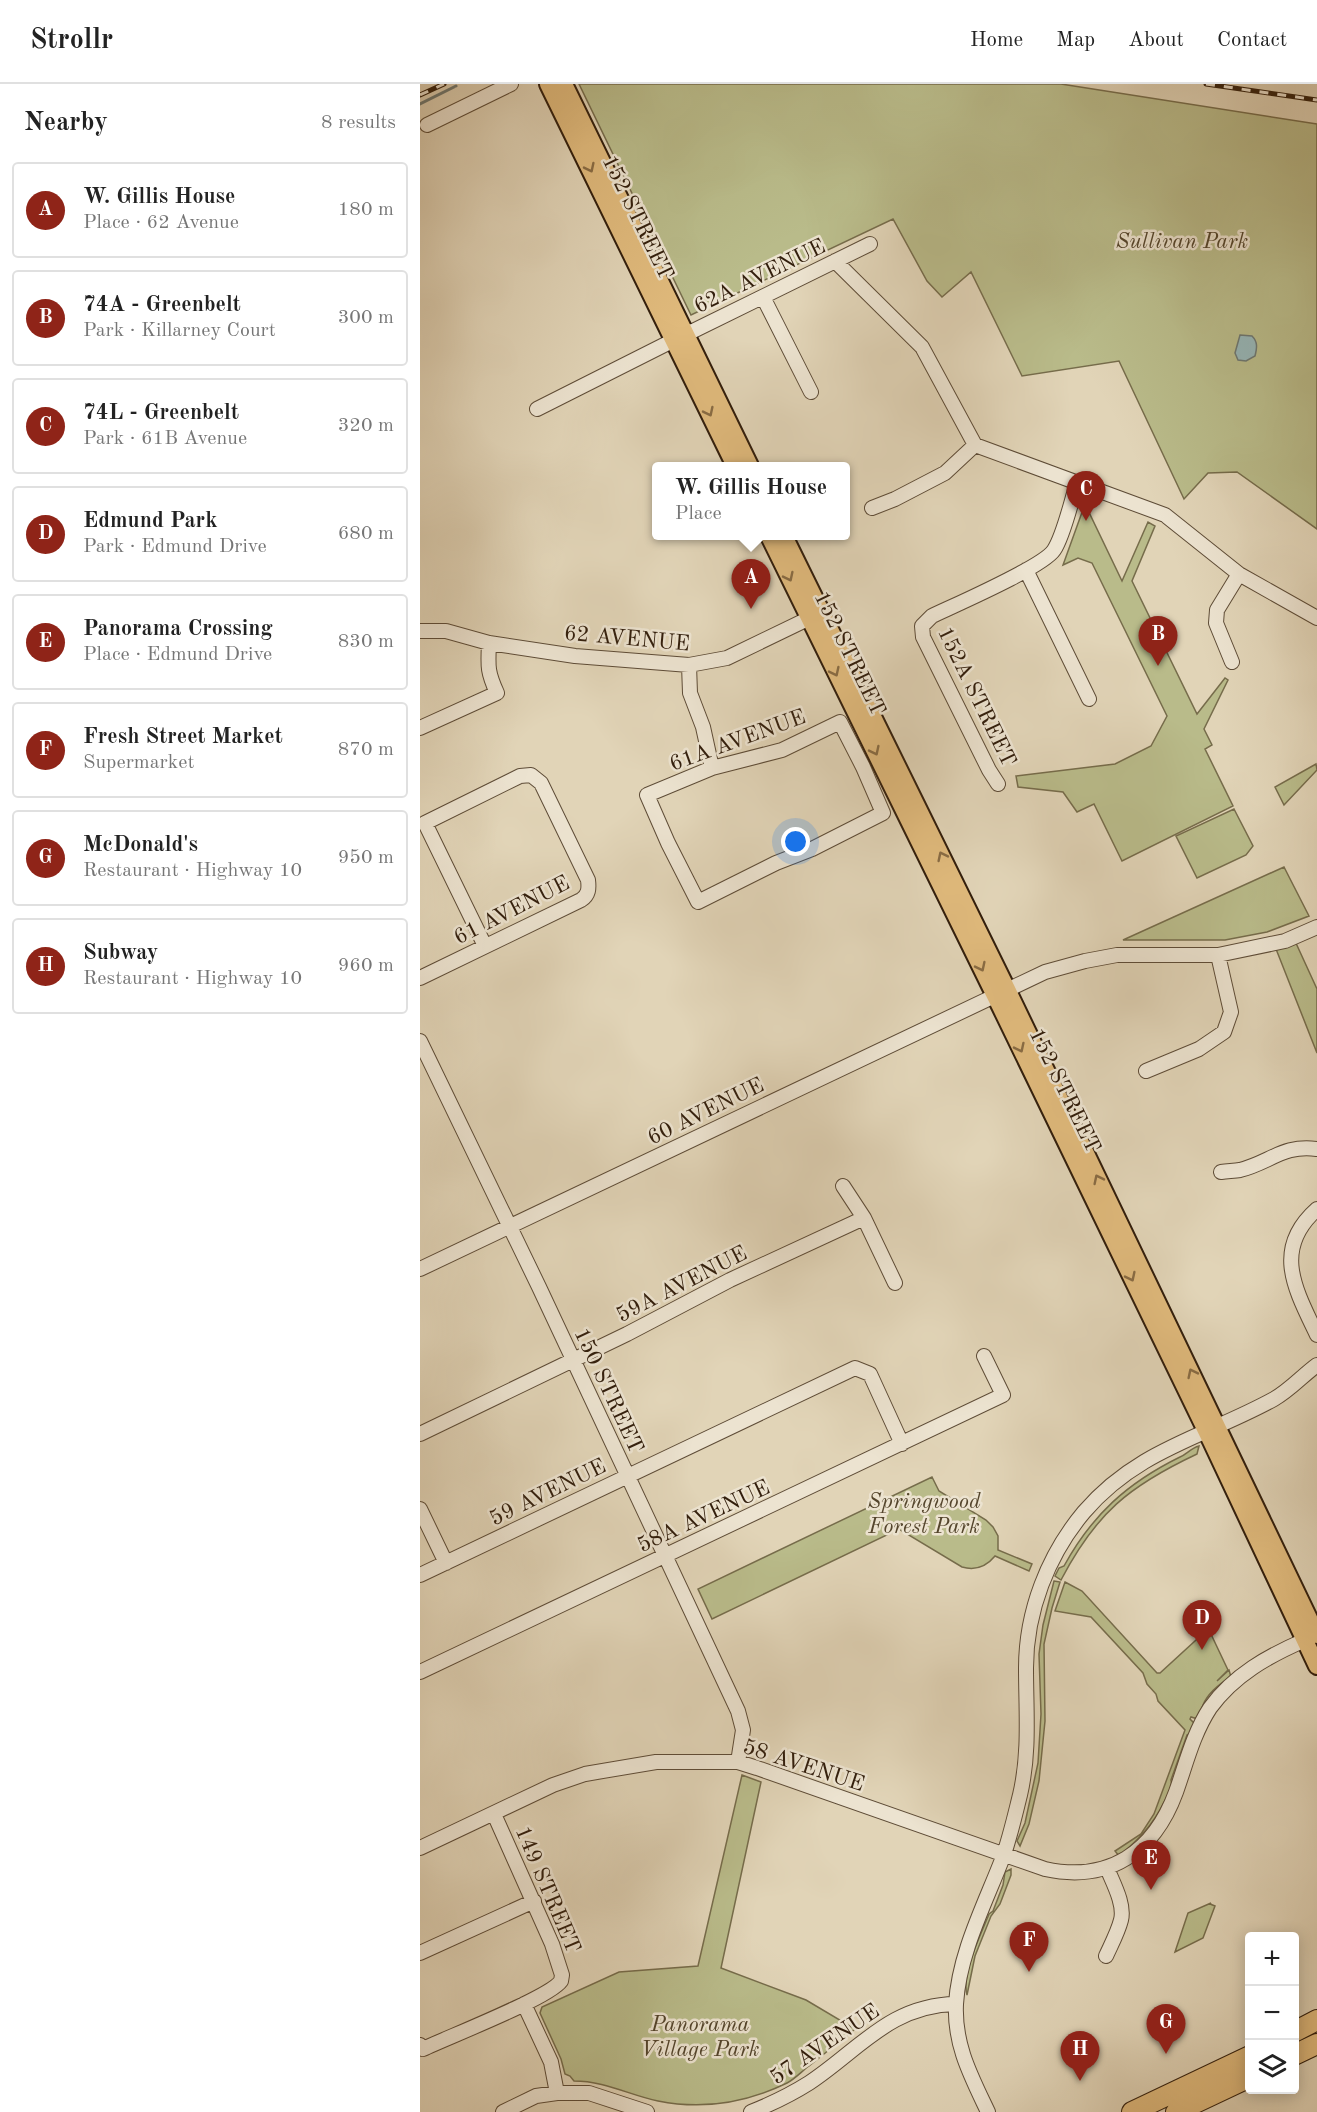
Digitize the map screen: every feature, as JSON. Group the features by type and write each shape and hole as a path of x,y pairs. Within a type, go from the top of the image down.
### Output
{"highway":[{"path":"1299,2029 1317,2020"},
{"path":"1299,2053 1317,2044"},
{"path":"1132,2112 1245,2058"},
{"path":"1176,2112 1245,2079"}],"main road":[{"name":"152 STREET","path":"548,84 665,321 679,336 748,462"},
{"name":"152 STREET","path":"564,84 679,336 733,462"},
{"name":"152 STREET","path":"771,540 815,616 1001,992 1313,1640 1317,1666"},
{"name":"152 STREET","path":"786,540 815,616"}],"street":[{"path":"427,125 511,84"},
{"name":"62A AVENUE","path":"537,409 679,336 870,244"},
{"path":"835,261 922,347 975,445 1165,515 1239,574 1317,618"},
{"path":"763,297 811,392"},
{"path":"872,508 895,499 945,472 975,445"},
{"path":"1077,484 1057,546 1050,556 1026,570 1089,699"},
{"name":"152A STREET","path":"998,784 923,637 922,626 932,616 1026,570"},
{"path":"1232,662 1216,623 1217,610 1239,574"},
{"name":"62 AVENUE","path":"420,631 458,633 489,643 575,656 689,665 727,658 815,616"},
{"path":"420,729 496,693 487,663 489,643"},
{"path":"689,665 690,693 703,727 712,768"},
{"name":"61A AVENUE","path":"840,722 868,777 883,813 698,902 647,795 712,768 782,750 840,722"},
{"name":"61 AVENUE","path":"420,978 581,900 588,892 588,880 570,840 541,783 531,776 520,776 426,823 485,946"},
{"name":"60 AVENUE","path":"420,1269 1052,969 1117,955 1218,955 1285,941 1317,927"},
{"path":"1146,1071 1199,1049 1224,1032 1231,1012 1218,955"},
{"name":"150 STREET","path":"420,1041 510,1226 738,1711 743,1730 738,1762"},
{"path":"1221,1172 1241,1170 1286,1150 1317,1149"},
{"path":"843,1186 864,1218 895,1283"},
{"path":"1317,1209 1298,1231 1291,1253 1292,1274 1299,1296 1317,1335"},
{"name":"59A AVENUE","path":"420,1434 730,1281 864,1218"},
{"name":"58A AVENUE","path":"420,1672 1003,1395 984,1356"},
{"path":"988,2112 964,2062 957,2029 956,2004 961,1966 1004,1853 1020,1793 1028,1731 1026,1666 1028,1638 1045,1574 1068,1534 1111,1484 1144,1461 1276,1398 1294,1386 1317,1365"},
{"name":"59 AVENUE","path":"420,1575 855,1368 870,1374 902,1444"},
{"path":"420,1509 447,1563"},
{"path":"1106,1956 1121,1920 1119,1901 1107,1868 1136,1852 1155,1833 1175,1795 1195,1736 1208,1711 1223,1691 1256,1664 1313,1640"},
{"name":"58 AVENUE","path":"420,1848 554,1785 585,1774 656,1762 738,1762 1046,1869 1064,1873 1107,1868"},
{"name":"149 STREET","path":"494,1814 534,1901 562,1975 561,1981 549,1992 524,2004"},
{"path":"420,1953 534,1901"},
{"path":"422,2047 524,2004 551,2061 557,2083 557,2093"},
{"name":"57 AVENUE","path":"751,2112 781,2100 809,2083 866,2037 890,2021 930,2006 956,2004"},
{"path":"503,2112 536,2097 557,2093 589,2093 647,2112"}],"green space":[{"name":"Sullivan Park","path":"579,84 1061,84 1317,124 1317,529 1237,472 1208,473 1184,499 1119,361 1022,376 971,272 942,297 927,281 893,219 691,315"},
{"path":"1085,504 1122,581 1148,522 1155,526 1132,581 1197,714 1225,678 1228,680 1204,729 1212,745 1205,749 1233,806 1122,861 1094,804 1077,812 1063,792 1018,787 1016,776 1115,764 1151,746 1167,716 1092,563 1078,558 1063,565"},
{"path":"1316,764 1317,770 1284,805 1275,787"},
{"path":"1234,809 1253,846 1246,855 1197,878 1176,836"},
{"path":"1284,867 1309,916 1267,932 1225,940 1123,940"},
{"path":"1295,941 1317,989 1317,1053 1276,949"},
{"path":"1199,1446 1197,1454 1152,1478 1117,1504 1087,1537 1061,1580 1055,1576 1086,1531 1127,1489"},
{"name":"Springwood Forest Park","path":"932,1477 939,1491 986,1520 993,1527 998,1536 998,1550 1032,1564 1029,1571 995,1556 980,1567 972,1569 962,1567 899,1529 712,1619 698,1589"},
{"path":"1054,1581 1060,1582 1044,1644 1045,1721 1039,1781 1029,1824 1020,1846 1017,1841 1025,1823 1038,1763 1041,1714 1039,1654 1043,1625"},
{"path":"1065,1582 1082,1591 1157,1673 1160,1673 1209,1630 1228,1670 1217,1681 1229,1670 1231,1677 1208,1696 1198,1719 1191,1717 1190,1719 1195,1724 1192,1732 1187,1735 1171,1786 1160,1810 1139,1838 1119,1856 1115,1851 1141,1834 1154,1814 1185,1730 1158,1701 1143,1673 1091,1617 1055,1611"},
{"name":"Panorama Village Park","path":"742,1775 761,1782 721,1968 806,2000 855,2029 787,2083 756,2096 724,2103 675,2104 596,2083 574,2081 565,2074 561,2059 540,2013 542,2007 619,1972 698,1966"},
{"path":"1011,1869 1000,1904 991,1916 975,1956 967,1995 969,1965 989,1914 993,1911 1003,1885 1005,1872"},
{"path":"1211,1903 1215,1906 1203,1938 1175,1952 1188,1913"}],"water":[{"path":"1240,335 1252,336 1256,343 1255,356 1246,361 1238,360 1235,353"}],"waterway":[{"path":"420,104 456,86"}],"railway":[{"path":"420,95 444,84"},
{"path":"1206,84 1317,100"}],"place":[{"name":"74L - Greenbelt","path":"1086,521"},
{"name":"W. Gillis House","path":"751,609"},
{"name":"74A - Greenbelt","path":"1158,666"},
{"name":"Edmund Park","path":"1202,1650"},
{"name":"Panorama Crossing","path":"1151,1890"},
{"name":"Fresh Street Market","path":"1029,1972"},
{"name":"McDonald's","path":"1166,2054"},
{"name":"Subway","path":"1080,2081"}]}
